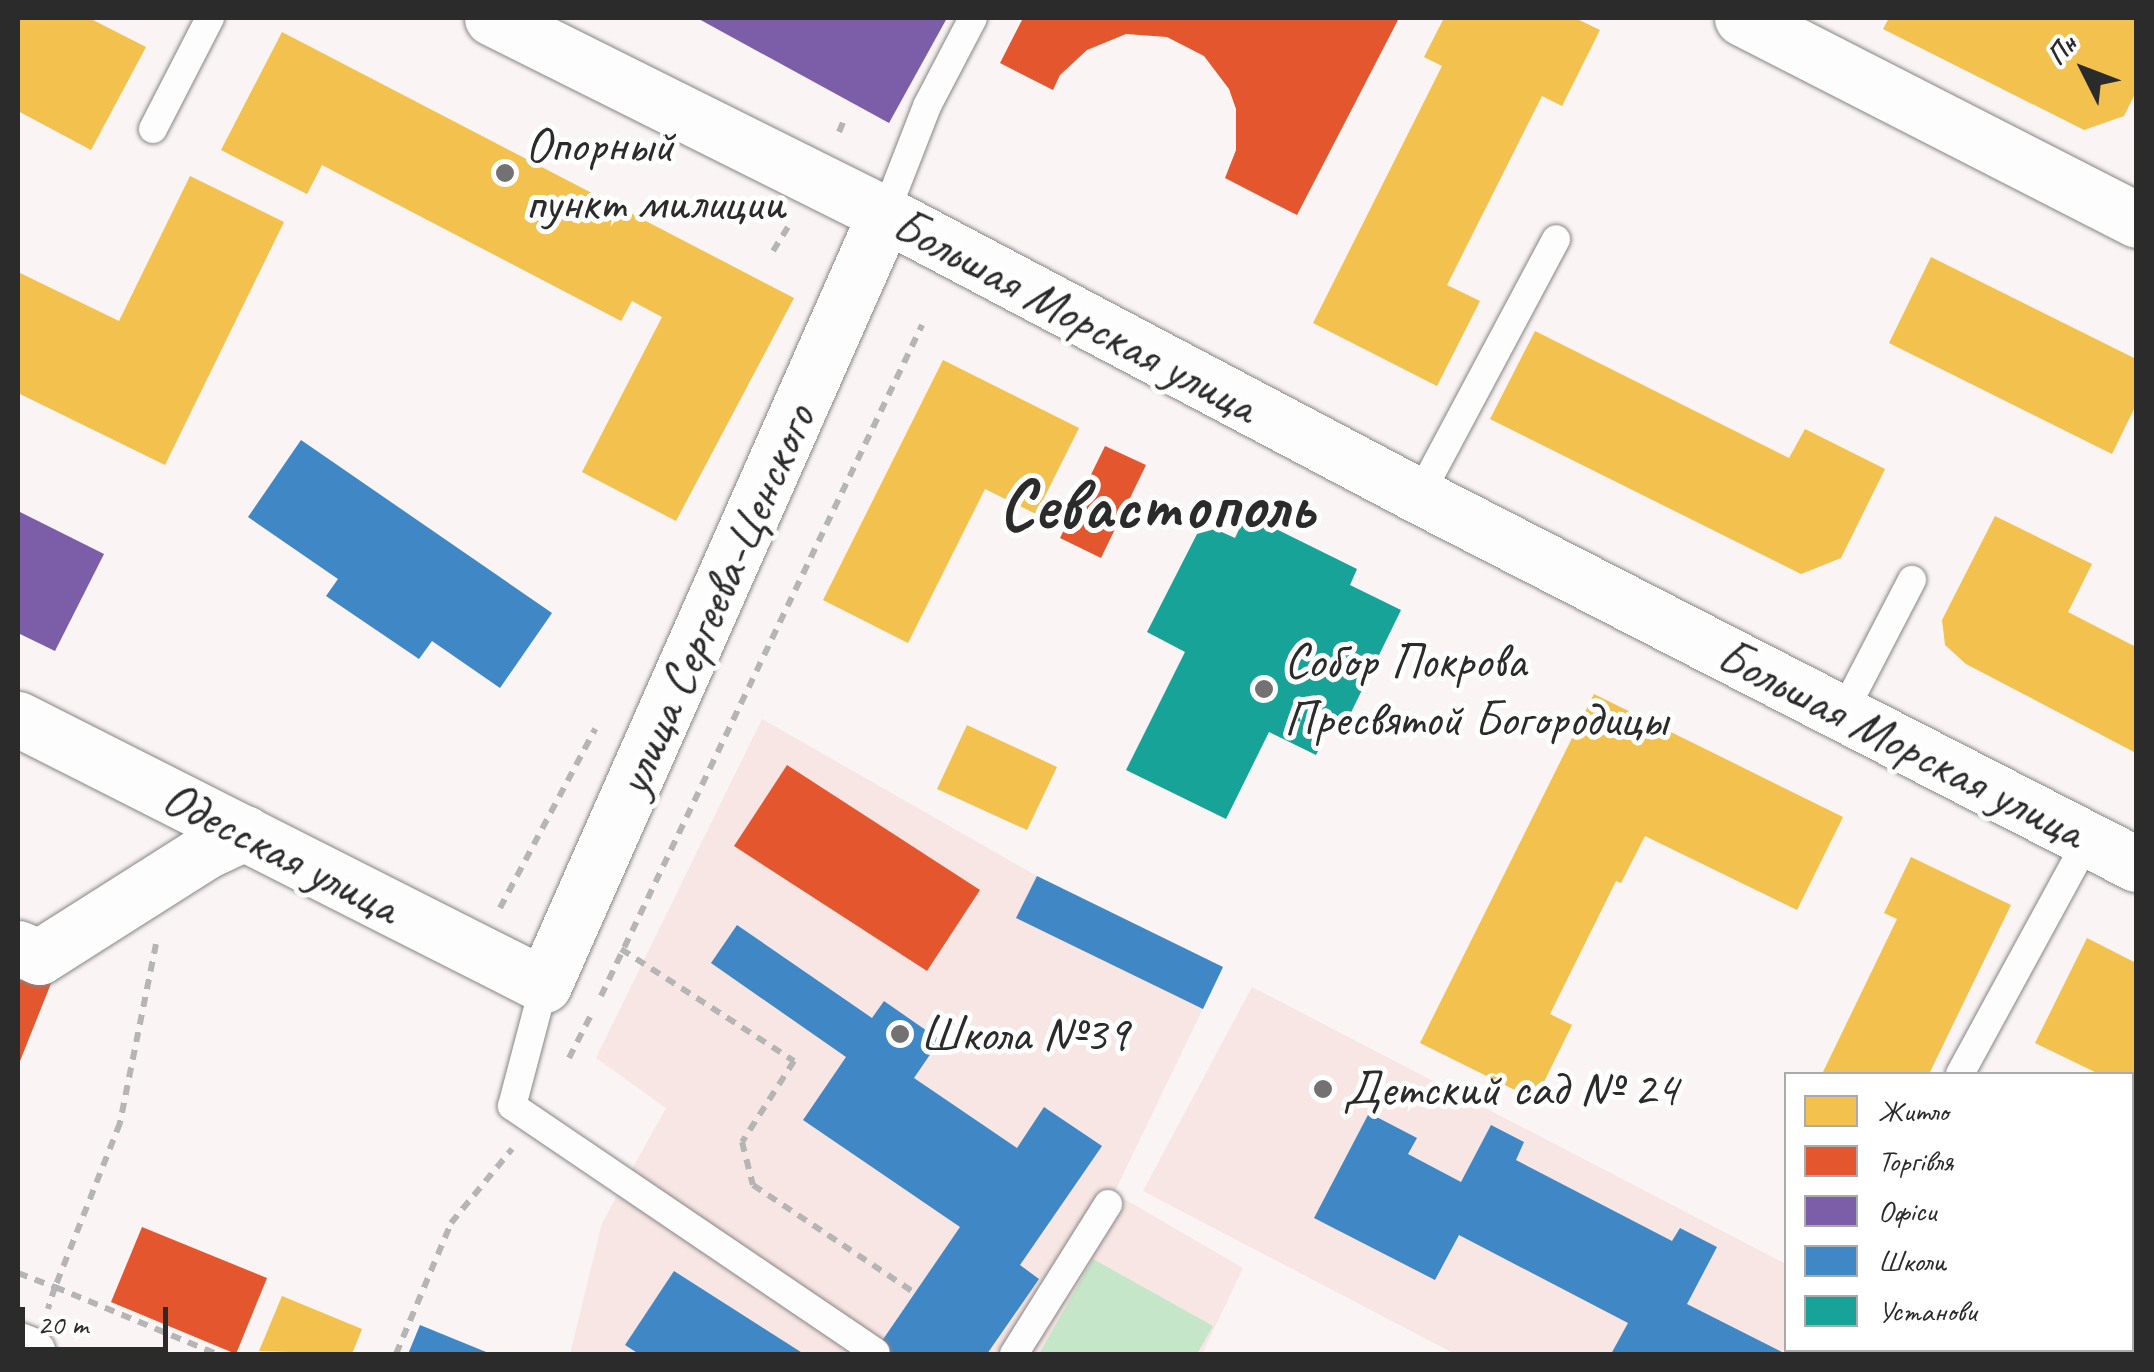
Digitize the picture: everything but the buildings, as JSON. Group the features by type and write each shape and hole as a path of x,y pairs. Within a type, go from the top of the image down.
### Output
{"street":[{"name":"Большая Морская улица","path":"492,18 884,214 1419,496 2136,864"},
{"path":"1742,18 2136,220"},
{"name":"улица Сергеева-Ценского","path":"544,985 884,214"},
{"name":"Одесская улица","path":"18,719 544,985"},
{"path":"18,948 39,958 171,874 246,833"},
{"path":"18,1350 28,1354"}],"lane":[{"path":"153,129 210,18"},
{"path":"884,214 926,106 974,18"},
{"path":"1419,496 1556,238"},
{"path":"1843,714 1912,580"},
{"path":"1961,1072 2088,839"},
{"path":"544,985 512,1106 874,1352"},
{"path":"1014,1354 1108,1204"}],"path":[{"path":"396,1354 451,1224 534,1122 625,951 922,326"},
{"path":"496,916 599,722"},
{"path":"171,874 120,1123 56,1287 216,1354"},
{"path":"571,925 625,951 794,1061 742,1142 753,1185 915,1294"}],"shaded area":[{"name":"Школа №39","path":"762,719 1037,876 1223,967 1114,1193 1243,1268 1202,1354 570,1354 602,1223 666,1108 596,1058"},
{"name":"Детский сад № 24","path":"1252,987 1784,1263 1784,1352 1848,1352 1455,1354 1143,1191"}],"green space":[{"path":"1093,1259 1213,1326 1197,1354 1039,1354"}],"place":[{"name":"Опорный пункт милиции","path":"505,173"},
{"name":"Собор Покрова Пресвятой Богородицы","path":"1264,689"},
{"name":"Школа №39","path":"900,1034"},
{"name":"Детский сад № 24","path":"1323,1089"}],"district":[{"name":"Севастополь","path":"1156,505"}]}
